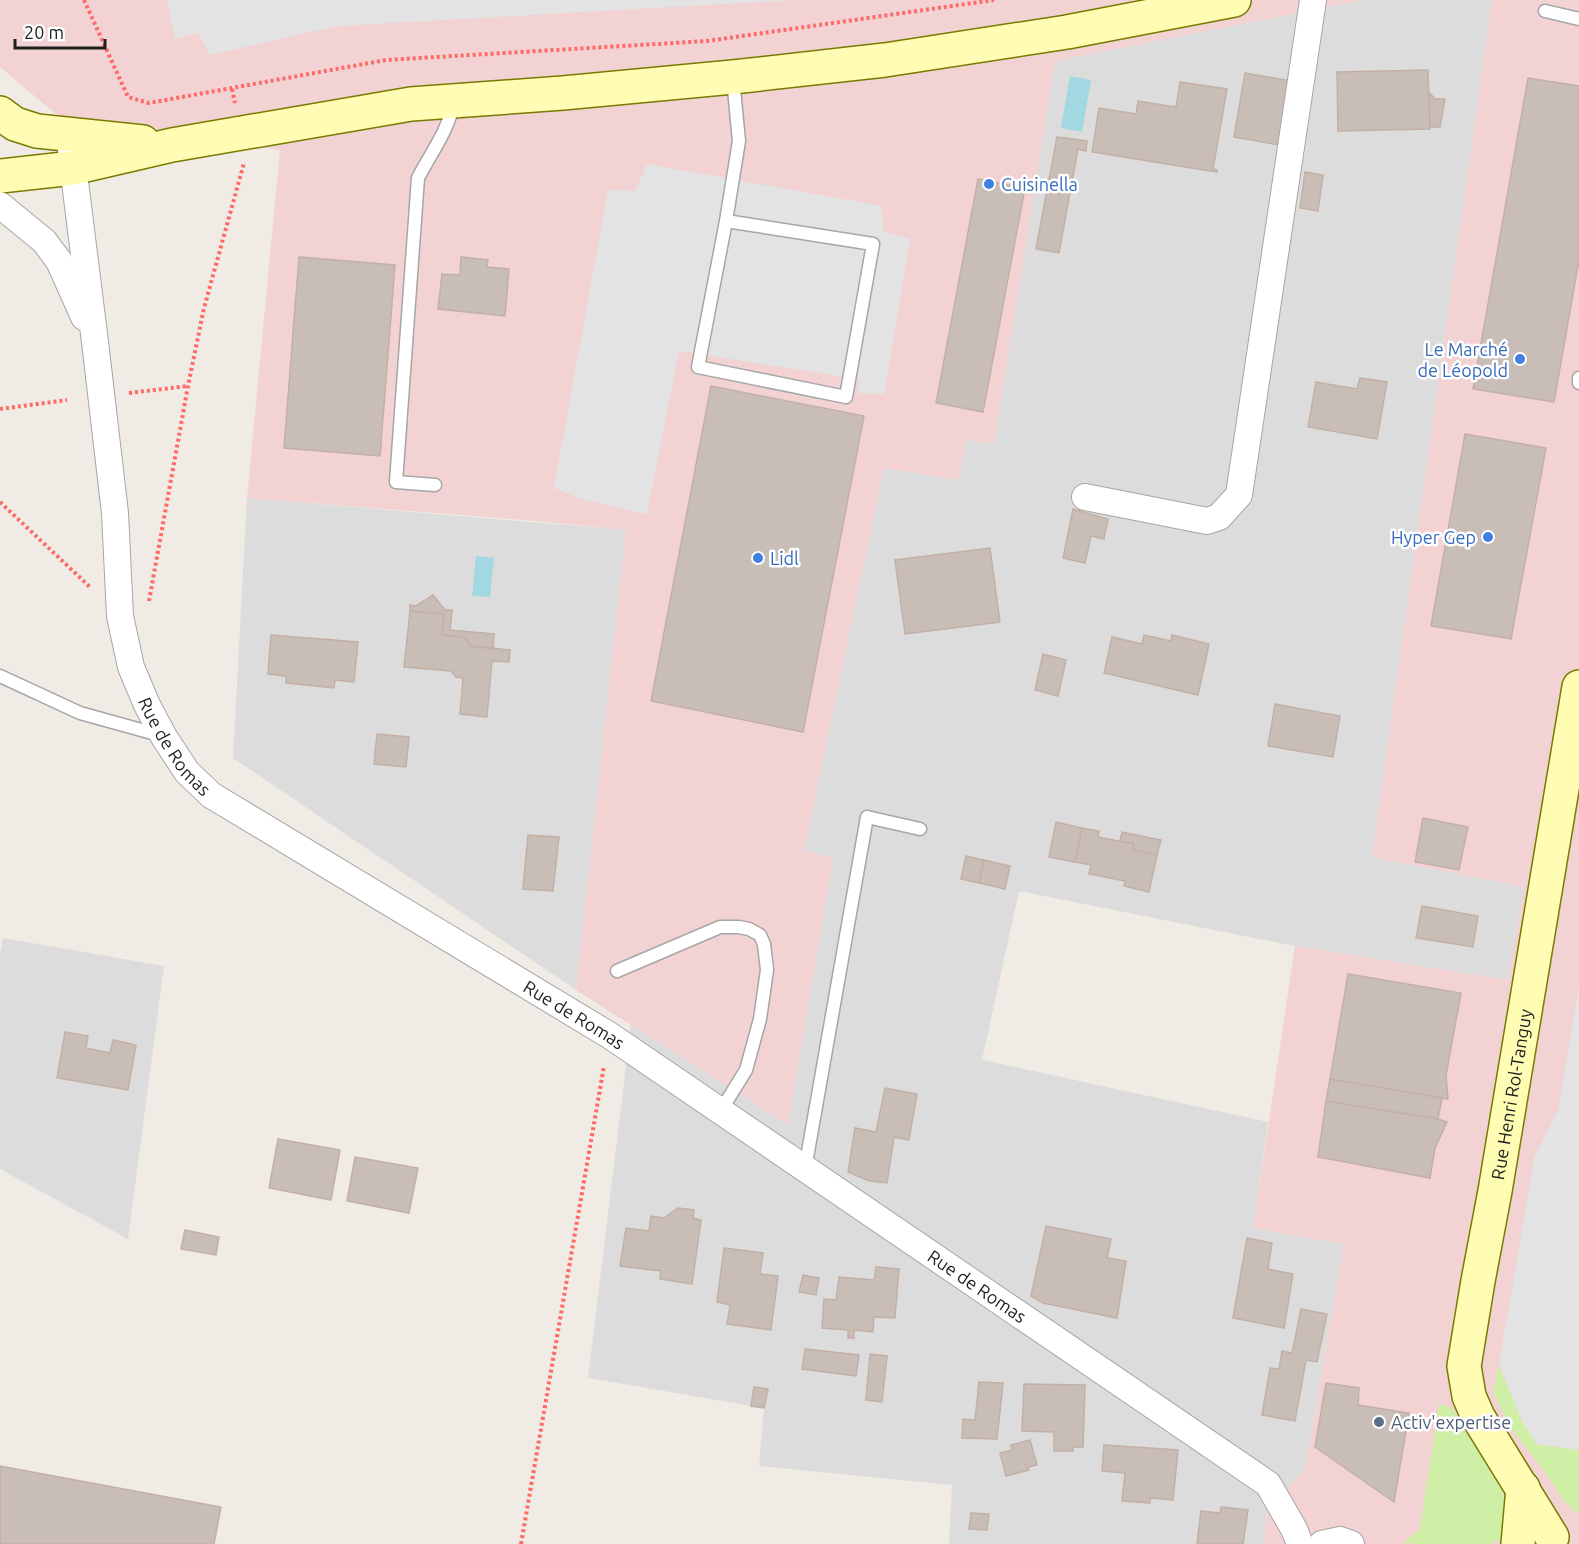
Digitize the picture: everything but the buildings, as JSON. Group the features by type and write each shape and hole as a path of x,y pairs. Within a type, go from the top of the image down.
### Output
{"main road":[{"path":"0,176 73,168 172,145 411,104 563,93 885,60 1055,34 1234,0"},
{"path":"0,113 15,123 37,131 172,145"},
{"name":"Rue Henri Rol-Tanguy","path":"1562,1540 1523,1488 1478,1417 1469,1396 1464,1365 1579,687"},
{"path":"1523,1488 1519,1544 1534,1538 1562,1540"}],"street":[{"path":"1085,497 1207,521 1219,517 1239,495 1312,0"},
{"name":"Rue de Romas","path":"69,135 115,513 120,616 131,668 164,737 187,772 211,795 609,1035 1269,1484 1300,1544"},
{"path":"0,205 44,241 59,261 95,342"},
{"path":"1322,1544 1340,1540 1351,1544"}],"lane":[{"path":"1545,11 1579,19"},
{"path":"726,221 873,244 846,397 698,367 739,141 733,77"},
{"path":"435,485 396,482 418,178 444,132 454,101"},
{"path":"1579,378 1579,383"},
{"path":"0,676 80,713 164,737"},
{"path":"805,1169 867,817 920,829"},
{"path":"616,970 720,927 749,929 760,935 764,944 767,970 760,1019 746,1070 720,1112"}],"path":[{"path":"84,0 128,97 149,103 386,60 707,41 994,0"},
{"path":"148,610 204,308 245,162 244,134 232,89"},
{"path":"123,393 188,386"},
{"path":"0,409 67,400"},
{"path":"0,502 120,616"},
{"path":"521,1544 609,1035"}],"shaded area":[{"path":"0,0 1363,0 1055,61 994,444 966,440 959,480 884,468 804,851 833,858 788,1125 576,990 626,530 247,498 280,150 63,120 0,67"},
{"path":"167,0 797,0 338,26 210,55 198,33 175,39"},
{"path":"1360,0 1492,0 1372,856 1524,886 1509,980 1295,946 1019,891 982,1060 1268,1122 1253,1228 1344,1244 1305,1470 1267,1509 1264,1544 949,1544 952,1485 759,1466 764,1408 588,1378 631,1025 788,1124 833,858 803,852 884,468 958,480 966,440 994,444 1055,59"},
{"path":"1492,0 1579,0 1579,1544 1264,1544 1267,1509 1305,1470 1344,1244 1253,1228 1295,946 1508,980 1524,887 1372,857"},
{"path":"647,164 882,206 883,231 910,239 884,394 858,393 859,379 679,351 647,514 584,500 554,488 608,190 635,191"},
{"path":"247,498 626,530 576,990 233,758"},
{"path":"3,938 164,966 128,1239 0,1169 0,953"},
{"path":"1579,984 1579,1450 1536,1444 1522,1421 1499,1365 1534,1158 1558,1110"}],"green space":[{"path":"1499,1365 1522,1421 1536,1444 1579,1450 1579,1515 1563,1500 1545,1472 1510,1427 1493,1392"},
{"path":"1439,1404 1453,1408 1461,1426 1502,1486 1508,1516 1501,1539 1491,1544 1403,1542 1420,1530"}],"water":[{"path":"1070,76 1091,80 1082,132 1061,128"},
{"path":"476,556 494,558 490,597 472,596"}],"place":[{"name":"Cuisinella","path":"989,184"},
{"name":"Le Marché de Léopold","path":"1520,359"},
{"name":"Hyper Gep","path":"1488,537"},
{"name":"Lidl","path":"758,558"},
{"name":"Activ'expertise","path":"1379,1422"}]}
